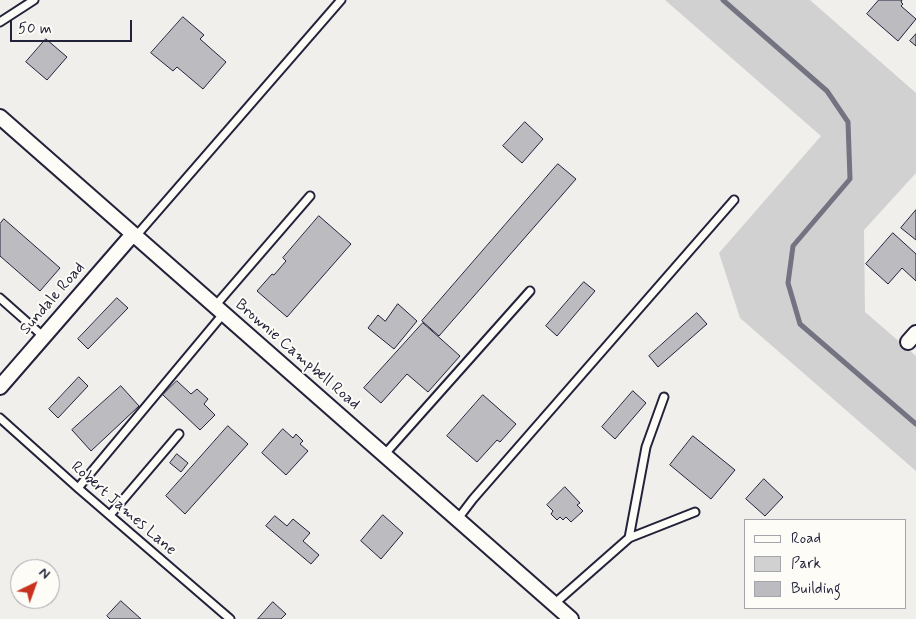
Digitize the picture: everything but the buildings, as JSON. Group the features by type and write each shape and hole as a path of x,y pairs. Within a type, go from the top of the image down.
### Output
{"street":[{"name":"Brownie Campbell Road","path":"0,117 571,619"},
{"name":"Sundale Road","path":"0,387 134,235"}],"lane":[{"path":"0,22 34,0"},
{"path":"134,235 341,0"},
{"path":"78,488 310,196"},
{"path":"458,520 473,499 734,200"},
{"path":"384,455 530,291"},
{"path":"0,298 44,337"},
{"path":"630,538 646,447 664,397"},
{"name":"Robert James Lane","path":"0,418 230,619"},
{"path":"110,515 179,434"},
{"path":"554,604 630,538 695,512"}],"green space":[{"path":"665,0 810,0 916,93 916,173 864,230 865,312 916,356 916,471 740,318 719,253 821,136"}],"waterway":[{"path":"723,0 827,91 848,122 850,179 793,246 788,283 800,324 916,424"}]}
